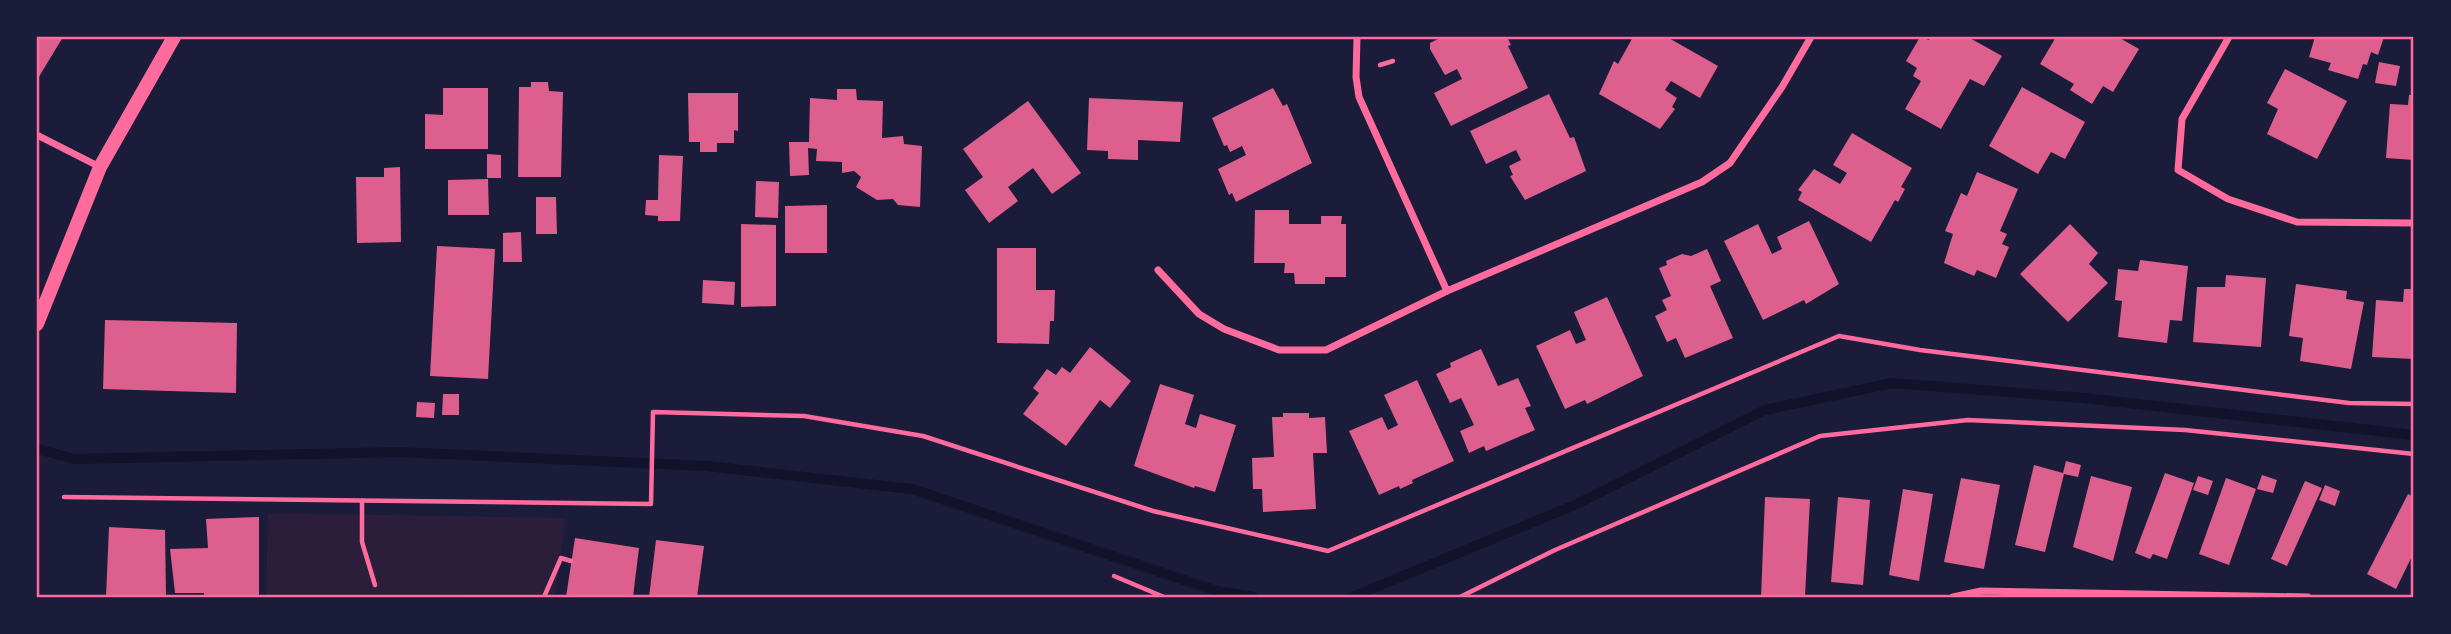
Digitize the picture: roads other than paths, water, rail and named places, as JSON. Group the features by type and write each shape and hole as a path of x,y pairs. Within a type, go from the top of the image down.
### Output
{"main road":[{"path":"37,324 100,167 174,37"}],"street":[{"path":"1357,37 1356,78 1359,97 1447,291"},
{"path":"1158,270 1199,314 1224,329 1279,350 1326,350 1447,291 1702,182 1730,163 1782,87 1811,37"},
{"path":"2229,37 2182,119 2178,170 2228,199 2297,222 2414,223"},
{"path":"37,135 100,167"},
{"path":"1953,597 1981,591 2308,597"}],"waterway":[{"path":"1352,597 1577,504 1765,410 1892,383 2084,398 2414,435"},
{"path":"37,449 75,459 399,452 707,466 912,489 1217,591 1253,597"}]}
